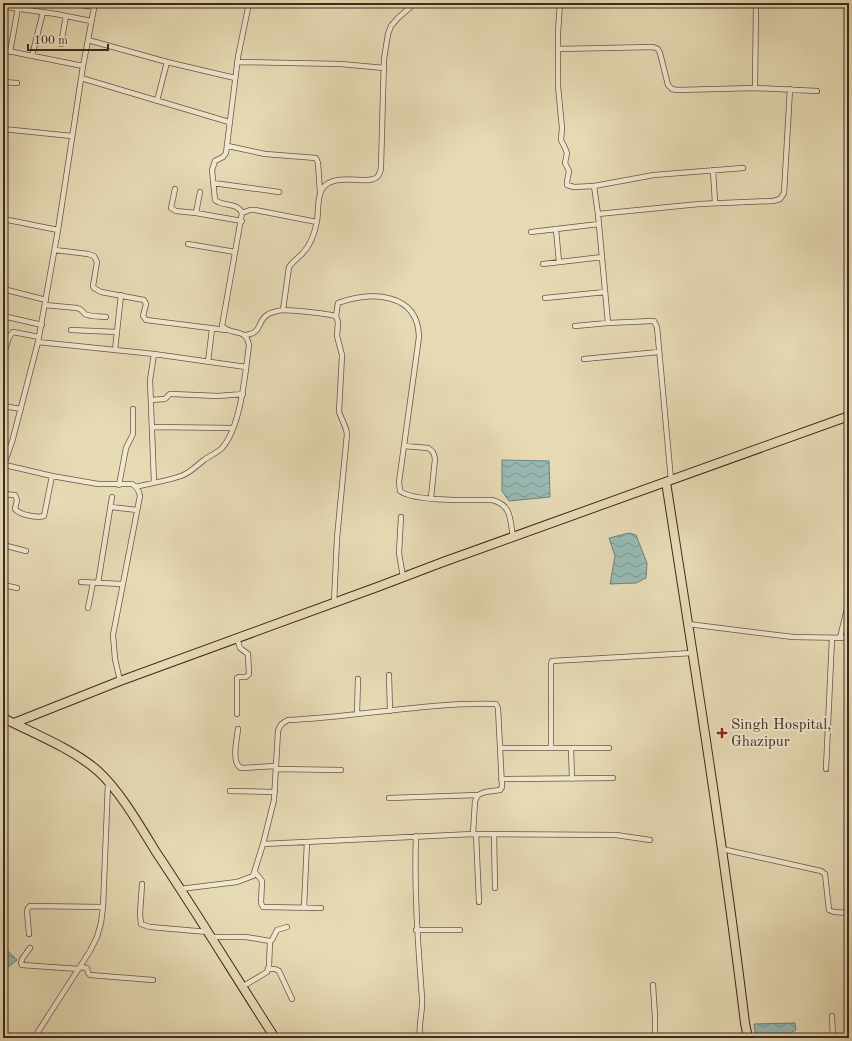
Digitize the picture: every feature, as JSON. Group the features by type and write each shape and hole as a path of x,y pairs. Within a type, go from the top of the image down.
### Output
{"highway":[{"path":"14,723 120,681 849,416"},
{"path":"668,481 692,653 733,924 748,1038"},
{"path":"3,718 87,763 108,782 133,816 275,1038"}],"street":[{"path":"70,3 95,5 81,78 42,325 10,452 4,466 98,484 132,484 136,486 180,476 190,472 209,456 220,450 227,441 236,419 242,394 249,346 245,335"},
{"path":"226,330 222,326 222,320 242,221 242,213 236,206 222,204 215,200 213,165 215,161 223,158 228,146 229,122 237,62 248,3"},
{"path":"320,195 323,188 335,180 370,180 376,178 380,173 385,46 391,26 415,3"},
{"path":"560,3 558,86 562,128 561,140 566,150 564,163 570,171 567,185 574,187 594,186 654,175 743,168"},
{"path":"754,88 756,3"},
{"path":"7,7 91,21"},
{"path":"10,52 18,8"},
{"path":"32,56 43,12"},
{"path":"61,44 66,16"},
{"path":"88,40 166,62 235,78"},
{"path":"558,49 653,47 658,49 660,53 668,86 677,90 754,88 817,91"},
{"path":"3,50 83,66"},
{"path":"157,101 166,62"},
{"path":"237,62 341,64 384,68"},
{"path":"81,78 229,122"},
{"path":"3,82 17,84"},
{"path":"598,214 715,203 773,201 780,199 782,197 790,89"},
{"path":"3,129 72,136"},
{"path":"228,146 266,154 316,158 318,163 320,195 317,222 305,252 292,262 289,267 283,310"},
{"path":"713,170 715,203"},
{"path":"213,182 279,192"},
{"path":"594,186 608,323"},
{"path":"175,189 172,204 173,210 242,221"},
{"path":"196,213 200,192"},
{"path":"242,213 255,210 317,222"},
{"path":"3,219 58,230"},
{"path":"530,232 599,224"},
{"path":"556,229 560,262"},
{"path":"188,244 235,252"},
{"path":"55,250 94,256 97,262 93,286 94,288 97,291 144,300 146,304 144,319 149,321 226,330 245,335 256,332 269,313 283,310 306,311 336,316"},
{"path":"543,264 602,257"},
{"path":"3,289 46,303 77,308 89,316 106,317"},
{"path":"545,298 605,292"},
{"path":"115,350 121,295"},
{"path":"334,603 337,538 347,434 339,412 342,355 337,336 338,322 336,316 338,303 371,296 388,298 401,303 417,320 419,327 418,349 399,482 400,491 411,495 432,498 492,500 498,502 504,505 508,512 513,537"},
{"path":"3,316 42,325"},
{"path":"575,326 648,320 654,321 657,327 668,481"},
{"path":"208,362 212,329"},
{"path":"72,330 117,332"},
{"path":"3,351 6,350 9,337 13,332 39,340 246,367"},
{"path":"584,359 659,352"},
{"path":"154,354 150,380 154,482"},
{"path":"151,400 165,400 170,394 218,396 242,394"},
{"path":"3,406 21,408"},
{"path":"119,485 126,448 133,434 133,409"},
{"path":"152,427 232,428"},
{"path":"404,446 428,448 434,453 435,459 432,498"},
{"path":"3,494 15,495 17,500 15,509 18,512 38,517 44,516 52,476"},
{"path":"120,681 115,659 113,635 140,496 136,486"},
{"path":"88,608 96,583 112,497"},
{"path":"111,507 137,510"},
{"path":"401,517 399,553 403,577"},
{"path":"849,544 849,553"},
{"path":"3,545 26,551"},
{"path":"81,582 122,584"},
{"path":"3,585 17,588"},
{"path":"840,638 849,600"},
{"path":"688,624 793,636 849,638"},
{"path":"237,638 240,648 248,654 248,674 246,677 237,678 237,714"},
{"path":"826,769 832,638"},
{"path":"551,748 552,661 692,653"},
{"path":"388,675 390,711"},
{"path":"357,714 358,679"},
{"path":"180,889 237,882 251,878 255,872 274,800 278,731 283,722 288,720 333,717 433,706 496,704 498,708 501,748 502,779 500,790 481,793 475,801 474,834 479,902"},
{"path":"238,729 235,757 236,765 238,767 341,770"},
{"path":"501,748 610,748"},
{"path":"571,748 572,779"},
{"path":"502,779 613,778"},
{"path":"34,1038 80,968 97,937 103,907 108,782"},
{"path":"230,792 275,792"},
{"path":"389,798 478,796"},
{"path":"263,844 474,834 616,835 650,840"},
{"path":"494,834 495,888"},
{"path":"416,836 416,930 422,1000 419,1028 420,1038"},
{"path":"304,907 307,842"},
{"path":"722,849 821,871 825,874 829,910 834,912 849,913"},
{"path":"255,872 262,881 261,903 263,907 321,908"},
{"path":"142,884 140,914 141,924 150,927 209,935 246,937 270,941"},
{"path":"29,934 27,911 30,906 103,907"},
{"path":"242,987 264,974 268,969 270,941 277,930 287,927"},
{"path":"416,930 460,930"},
{"path":"30,948 22,959 22,965 87,968 90,975 153,980"},
{"path":"268,969 275,969 279,971 292,998"},
{"path":"653,984 655,1017 654,1038"},
{"path":"832,1016 833,1038"}],"water":[{"path":"502,460 549,461 550,497 509,501 502,491"},
{"path":"629,533 636,535 647,563 646,578 636,583 610,584 615,556 609,538"},
{"path":"3,946 17,960 3,971"},
{"path":"795,1023 796,1030 792,1032 792,1038 756,1038 754,1024"}],"place":[{"name":"Singh Hospital, Ghazipur","path":"722,733"}]}
